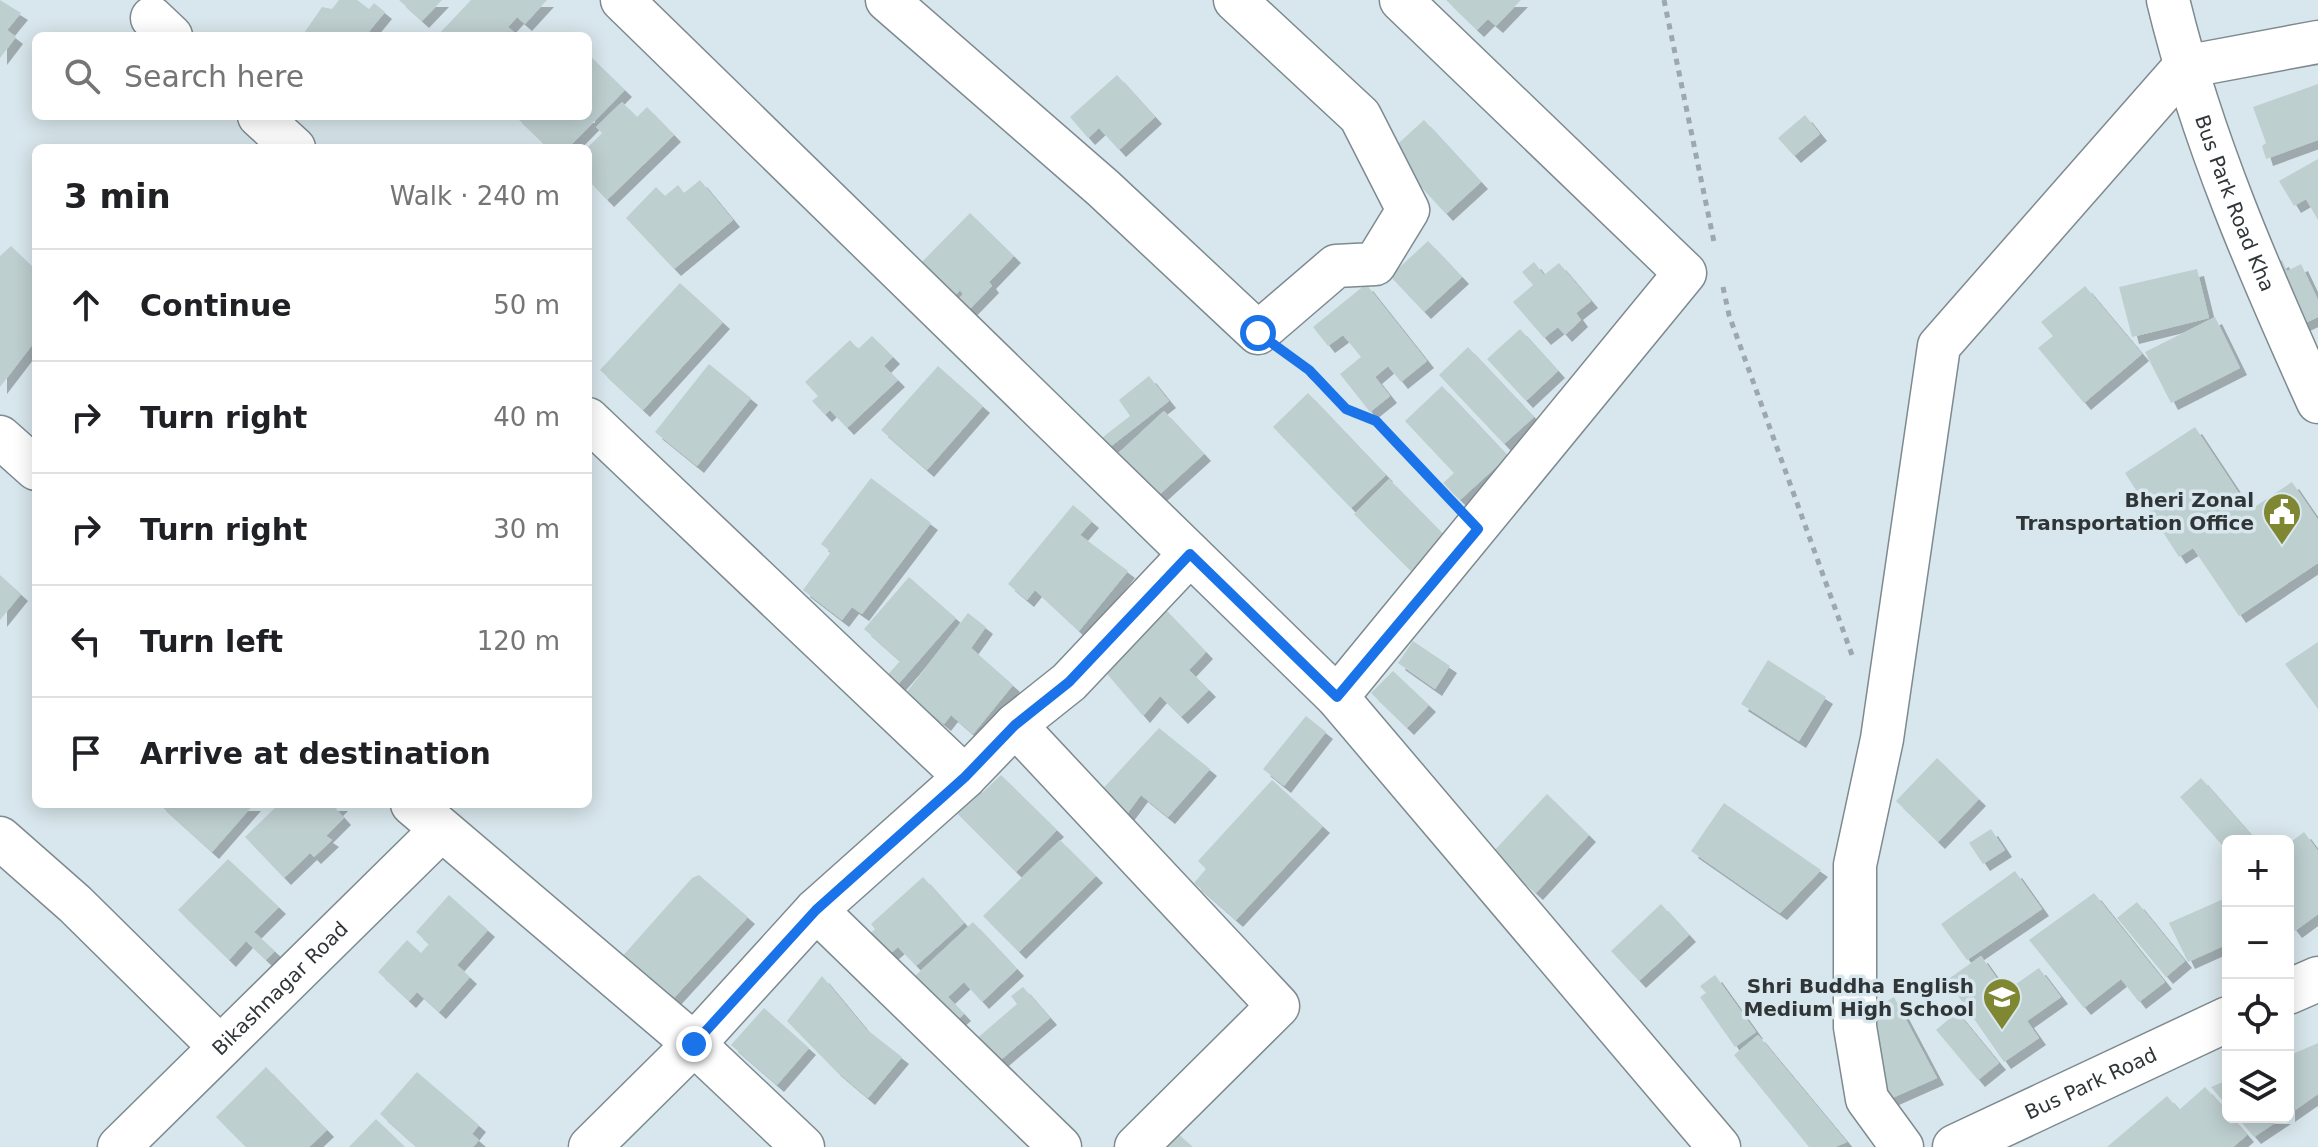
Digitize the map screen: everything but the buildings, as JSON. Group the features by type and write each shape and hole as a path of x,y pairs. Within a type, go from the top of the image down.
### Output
{"main road":[{"path":"2294,989 2318,979"},
{"name":"Bus Park Road","path":"1955,1147 2222,1022"}],"street":[{"path":"622,0 1337,697 1719,1147"},
{"path":"887,0 1103,188 1258,333 1336,266 1375,264 1408,210 1360,116 1235,0"},
{"path":"1337,697 1478,529 1685,273 1401,0"},
{"name":"Bus Park Road Kha","path":"2168,0 2184,67 2236,219 2318,402"},
{"path":"1902,1147 1867,1099 1864,1085 1855,1027 1855,865 1882,739 1939,346 2184,67 2318,42"},
{"path":"263,120 290,144"},
{"path":"592,423 965,777"},
{"path":"0,437 32,465"},
{"path":"590,1147 694,1044 816,910 965,777 1015,725 1069,682 1190,554"},
{"path":"1015,725 1278,1006 1136,1147"},
{"path":"426,817 694,1044 803,1147"},
{"name":"Bikashnagar Road","path":"119,1147 220,1047 426,817"},
{"path":"0,838 75,904 220,1047"},
{"path":"816,910 1060,1147"}],"path":[{"path":"1664,0 1716,255"},
{"path":"1722,285 1729,315 1856,666"},
{"path":"1258,333 1309,370 1346,409 1376,421 1478,529"}],"place":[{"name":"Bheri Zonal Transportation Office","path":"2282,546"},
{"name":"Shri Buddha English Medium High School","path":"2002,1031"}],"route":[{"path":"694,1044 816,910 965,777 1015,725 1069,682 1190,554 1337,697 1478,529 1376,421 1346,409 1309,370 1258,333"}]}
